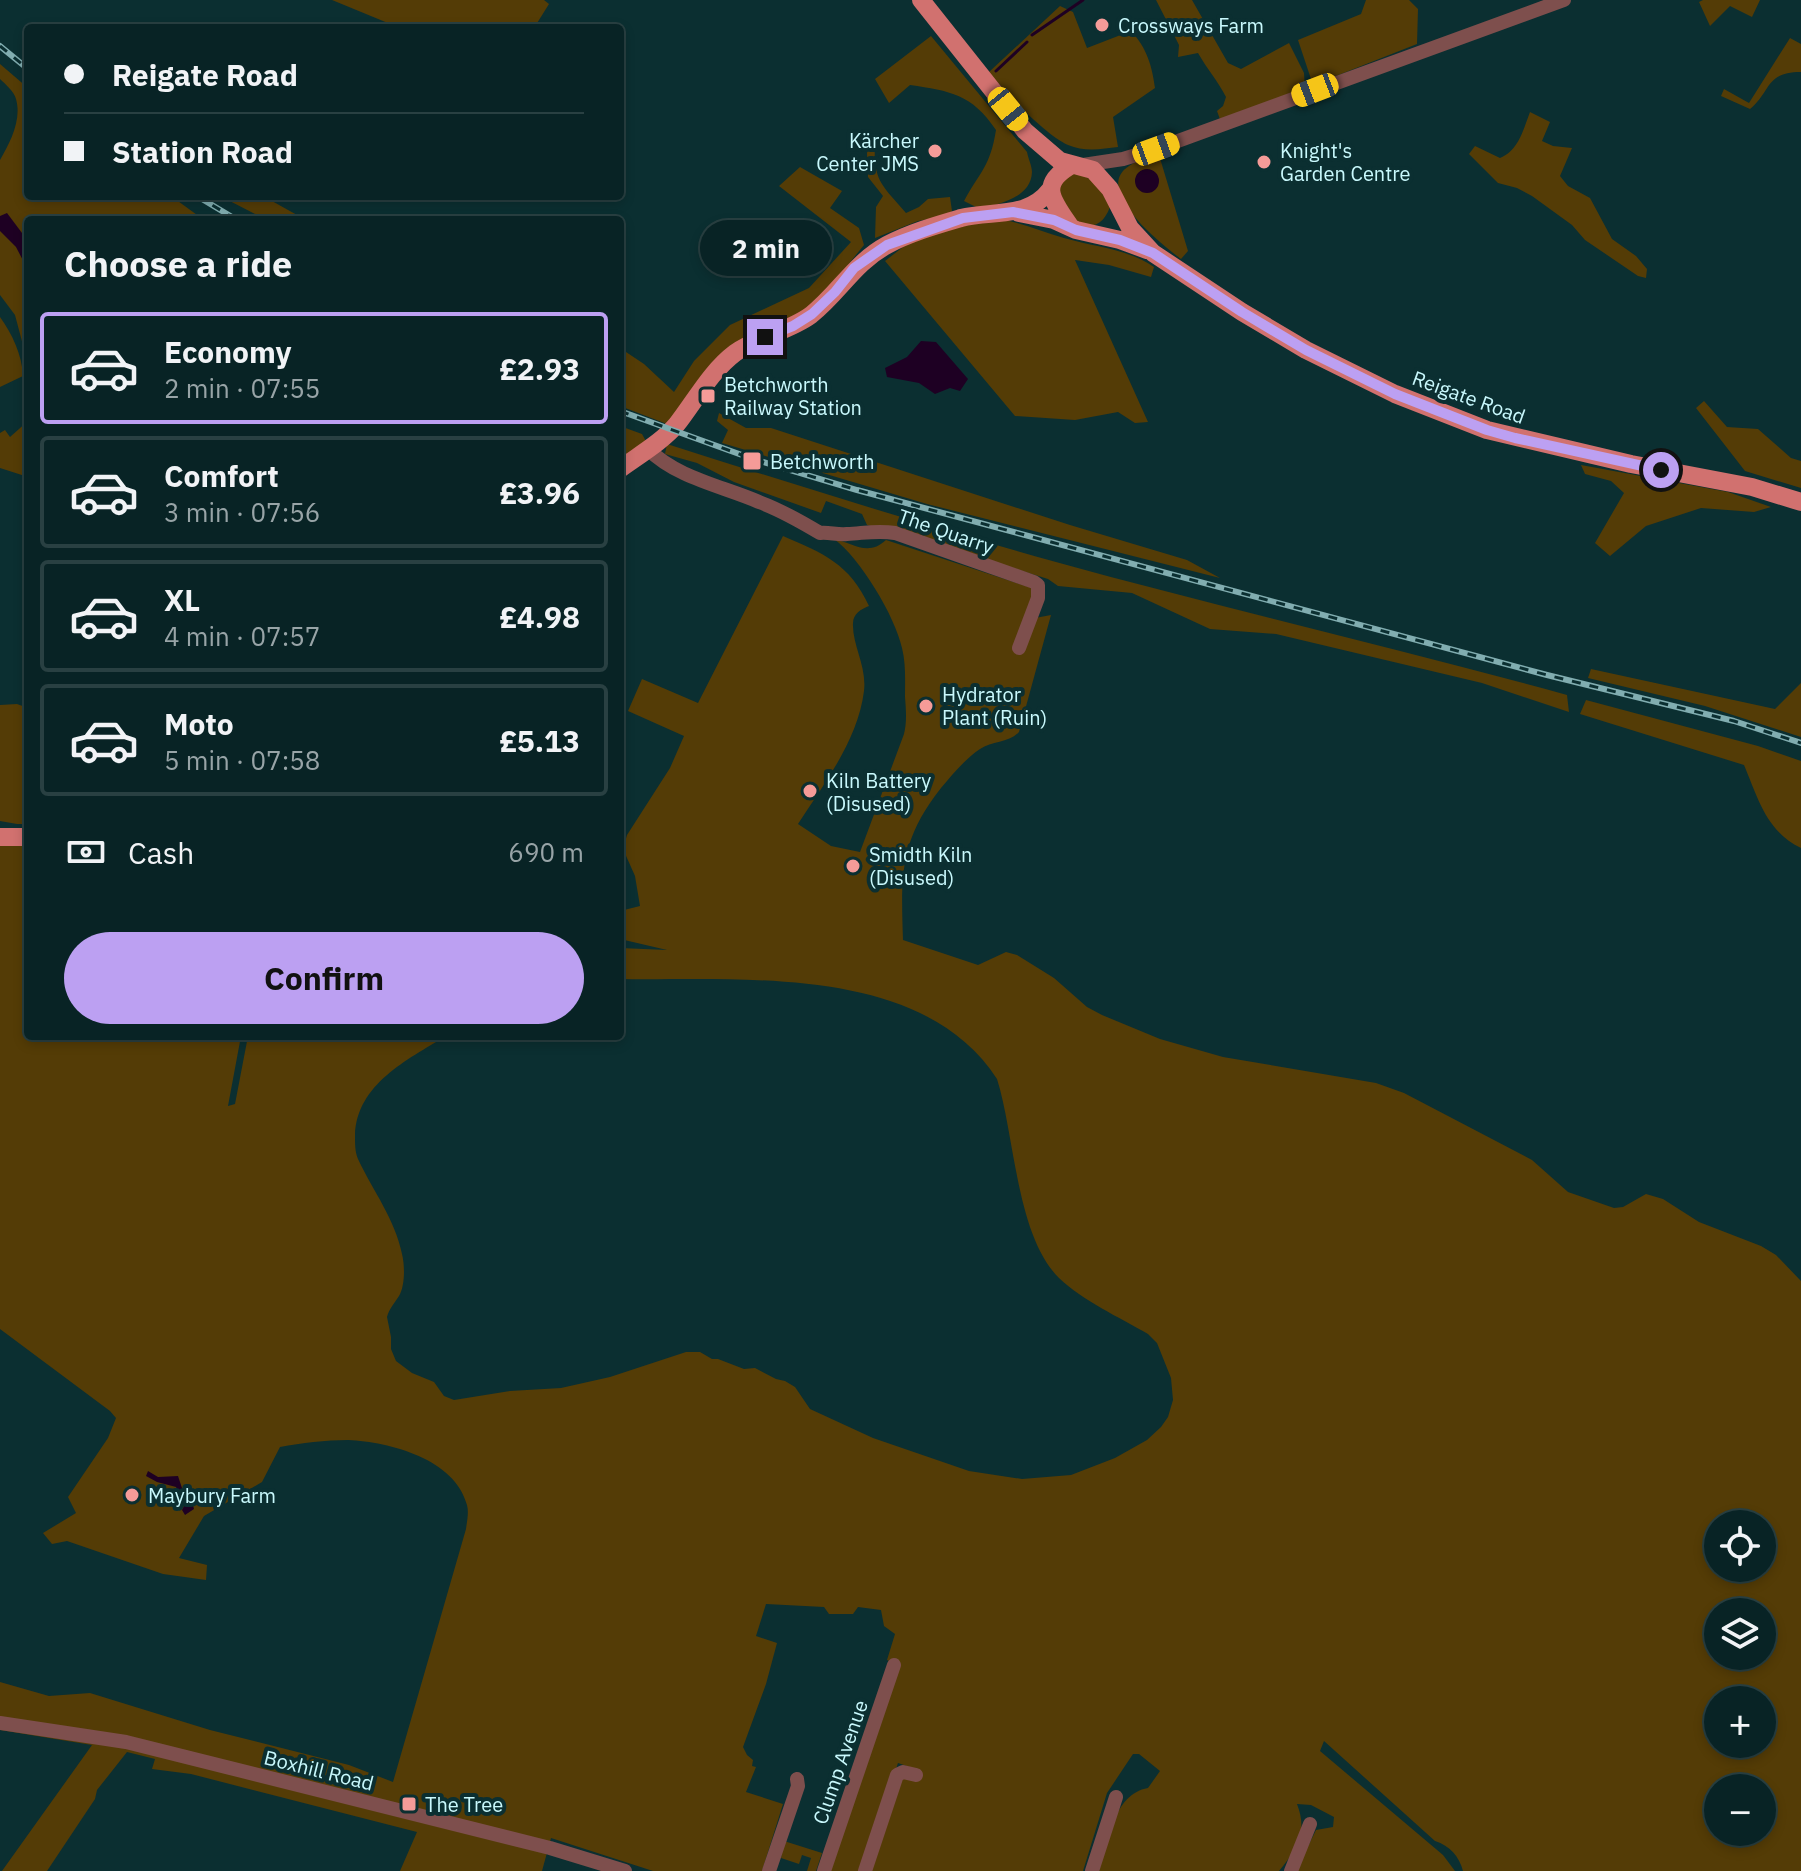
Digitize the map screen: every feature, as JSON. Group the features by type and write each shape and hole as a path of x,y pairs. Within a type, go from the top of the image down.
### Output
{"main road":[{"path":"921,0 1025,131 1060,161 1093,170 1110,189 1118,208 1114,219 1093,234 1054,220 1013,212"},
{"path":"1025,131 1055,204 1070,226"},
{"path":"624,466 677,424 708,382 735,353 812,314 854,268 887,245 963,218 1032,207 1042,200 1055,175 1077,165"},
{"name":"Reigate Road","path":"1118,208 1130,228 1153,253"},
{"name":"Reigate Road","path":"1093,234 1120,240 1153,253 1306,350 1395,394 1487,430 1631,464 1752,487 1801,502"},
{"path":"0,837 24,837"}],"street":[{"path":"1077,165 1123,159 1218,127 1564,0"},
{"path":"1110,189 1115,171 1123,159"},
{"name":"The Quarry","path":"648,449 660,462 790,515 820,533 845,535 875,530 895,533 1034,582 1038,585 1038,598 1019,648"},
{"name":"Clump Avenue","path":"824,1871 894,1665"},
{"name":"Boxhill Road","path":"0,1723 126,1742 550,1848 625,1871"},
{"path":"865,1871 897,1775 903,1772 916,1775"},
{"path":"769,1871 798,1786 797,1779"},
{"path":"1092,1871 1116,1797"},
{"path":"1291,1871 1310,1824"}],"shaded area":[{"path":"332,0 544,0 549,4 536,24 390,24"},
{"path":"1156,0 1192,0 1228,63 1241,69 1289,43 1304,73 1305,89 1221,122 1217,111 1226,97 1198,53 1178,57 1179,45"},
{"path":"1366,0 1409,0 1418,9 1417,44 1313,85 1298,40 1361,14"},
{"path":"1760,0 1752,17 1730,6 1710,26 1699,2"},
{"path":"1060,6 1073,12 1087,48 1131,31 1148,58 1155,88 1113,117 1118,147 1080,149 1059,140 1026,112 989,72"},
{"path":"931,36 1027,152 1032,170 1030,181 1013,198 980,209 964,201 988,161 996,130 978,109 948,92 910,85 889,103 875,79"},
{"path":"1790,38 1801,44 1801,72 1775,79 1750,109 1721,96 1724,89 1749,103"},
{"path":"0,64 24,85 24,200 176,200 198,216 24,216 24,349 15,315 0,295 0,160 14,131 17,107 13,93 0,79"},
{"path":"1530,112 1550,122 1542,141 1572,148 1560,176 1568,186 1590,198 1612,239 1636,256 1647,269 1646,278 1638,276 1585,240 1572,225 1532,196 1498,183 1469,154 1475,146 1500,158 1512,150 1520,139"},
{"path":"875,142 875,165 880,181 906,213 928,199 950,197 952,211 945,216 918,221 875,238 876,207 883,196 868,177 867,153 870,143"},
{"path":"1159,155 1188,251 1181,259 1134,217 1119,189 1120,176 1129,166"},
{"path":"800,167 842,191 830,208 859,228 864,245 826,292 804,311 754,334 667,424 624,408 624,351 644,364 674,392 694,361 730,325 809,288 851,242 779,186"},
{"path":"1147,169 1155,173 1159,181 1155,189 1147,193 1139,189 1135,181 1139,173"},
{"path":"1075,171 1097,183 1110,207 1103,220 1096,224 1082,227 1061,202 1059,180"},
{"path":"228,200 270,200 299,216 259,216"},
{"path":"7,213 24,234 24,262 16,247 0,231 0,216"},
{"path":"997,218 1122,252 1154,267 1151,277 1109,265 1075,260 1148,422 1135,423 1118,412 1075,420 1015,416 885,261 912,240"},
{"path":"0,317 16,345 23,376 0,387"},
{"path":"921,341 936,342 968,379 960,391 950,388 935,394 919,383 887,377 885,368 907,357"},
{"path":"1704,401 1727,427 1758,429 1791,458 1801,461 1801,488 1745,471 1696,408"},
{"path":"719,413 746,428 771,428 1187,560 1220,578 927,504 722,443 728,430 717,421"},
{"path":"24,425 24,476 0,468 0,433 5,430 10,437"},
{"path":"624,427 642,434 648,445 624,462"},
{"path":"667,444 1056,562 1567,695 1569,712 1482,683 1276,634 1210,629 1132,593 1058,586 1048,579 867,525 862,514 826,501 821,513 734,482 697,463 665,454"},
{"path":"1581,465 1728,492 1771,507 1754,512 1701,508 1646,526 1610,556 1595,543 1624,493 1611,481 1585,474"},
{"path":"783,536 823,555 844,570 869,606 858,612 853,623 864,691 861,709 847,744 798,824 831,846 860,852 904,734 905,666 898,635 884,604 855,560 834,539 867,548 886,540 1035,589 1035,618 1051,615 1019,732 985,746 969,757 927,807 917,825 906,860 902,897 903,940 978,965 1006,952 1017,955 1054,978 1087,1007 1160,1039 1223,1057 1376,1083 1404,1093 1532,1160 1568,1192 1614,1208 1623,1207 1646,1194 1663,1199 1699,1222 1776,1255 1801,1281 1801,1871 1463,1871 1449,1849 1435,1841 1324,1741 1320,1751 1443,1855 1455,1871 1296,1871 1316,1830 1333,1827 1334,1817 1311,1805 1297,1804 1301,1823 1299,1840 1279,1871 1099,1871 1119,1810 1136,1792 1148,1788 1160,1771 1139,1754 1133,1754 1107,1793 1083,1871 869,1871 898,1781 921,1771 898,1763 862,1871 828,1871 899,1665 887,1660 895,1634 884,1626 881,1610 858,1607 853,1614 829,1614 824,1607 766,1604 756,1636 777,1643 743,1747 753,1760 752,1766 756,1767 746,1792 783,1804 762,1871 653,1871 551,1838 542,1871 400,1871 417,1832 191,1774 152,1769 155,1759 127,1752 97,1790 95,1799 47,1871 2,1871 92,1745 0,1730 0,1682 49,1696 90,1693 210,1730 349,1765 393,1782 466,1529 468,1511 460,1489 435,1465 401,1449 348,1440 280,1447 262,1482 204,1516 179,1558 207,1565 206,1580 163,1574 67,1541 52,1544 43,1533 76,1513 68,1497 108,1438 116,1418 0,1329 0,842 24,842 24,1040 240,1040 228,1106 235,1104 247,1040 440,1040 401,1064 374,1088 358,1117 355,1135 358,1159 389,1217 403,1259 402,1287 387,1317 391,1349 396,1361 412,1373 434,1382 444,1396 454,1400 510,1391 561,1388 610,1377 686,1352 700,1352 712,1359 744,1369 755,1368 785,1381 795,1387 810,1409 873,1438 969,1471 1022,1479 1071,1475 1115,1458 1147,1440 1168,1417 1173,1400 1171,1378 1157,1343 1148,1334 1069,1286 1045,1259 1025,1211 997,1079 964,1041 923,1015 877,997 826,986 719,979 624,979 624,948 667,950 624,940 624,910 640,906 635,876 624,846 627,835 670,768 684,736 628,711 642,679 698,703"},
{"path":"1591,669 1775,709 1801,683 1801,737 1705,706 1588,678"},
{"path":"1586,700 1758,746 1801,761 1801,848 1771,823 1744,765 1580,714"},
{"path":"0,705 24,707 24,824 0,821"},
{"path":"148,1471 158,1477 178,1476 184,1494 191,1498 194,1509 185,1515 182,1510 184,1506 177,1500 180,1496 176,1487 146,1476"},
{"path":"784,1841 822,1853 816,1871 807,1871 811,1858 802,1855 799,1864 781,1858"}],"waterway":[{"path":"1032,35 1083,0"},
{"path":"996,71 1027,42"}],"railway":[{"path":"0,46 24,66"},
{"path":"204,200 230,216"},
{"path":"624,412 753,459 857,490 1547,675 1734,721 1801,743"}],"place":[{"name":"Crossways Farm","path":"1102,25"},
{"name":"Kärcher Center JMS","path":"935,151"},
{"name":"Knight's Garden Centre","path":"1264,162"},
{"name":"Betchworth Railway Station","path":"708,396"},
{"name":"Betchworth","path":"752,461"},
{"name":"Hydrator Plant (Ruin)","path":"926,706"},
{"name":"Kiln Battery (Disused)","path":"810,791"},
{"name":"Smidth Kiln (Disused)","path":"853,866"},
{"name":"Maybury Farm","path":"132,1495"},
{"name":"The Tree","path":"409,1804"}],"route":[{"path":"765,337 793,326 812,314 854,268 887,245 963,218 1013,212 1054,220 1076,230 1120,240 1153,253 1306,350 1395,394 1515,438 1661,470"}]}
